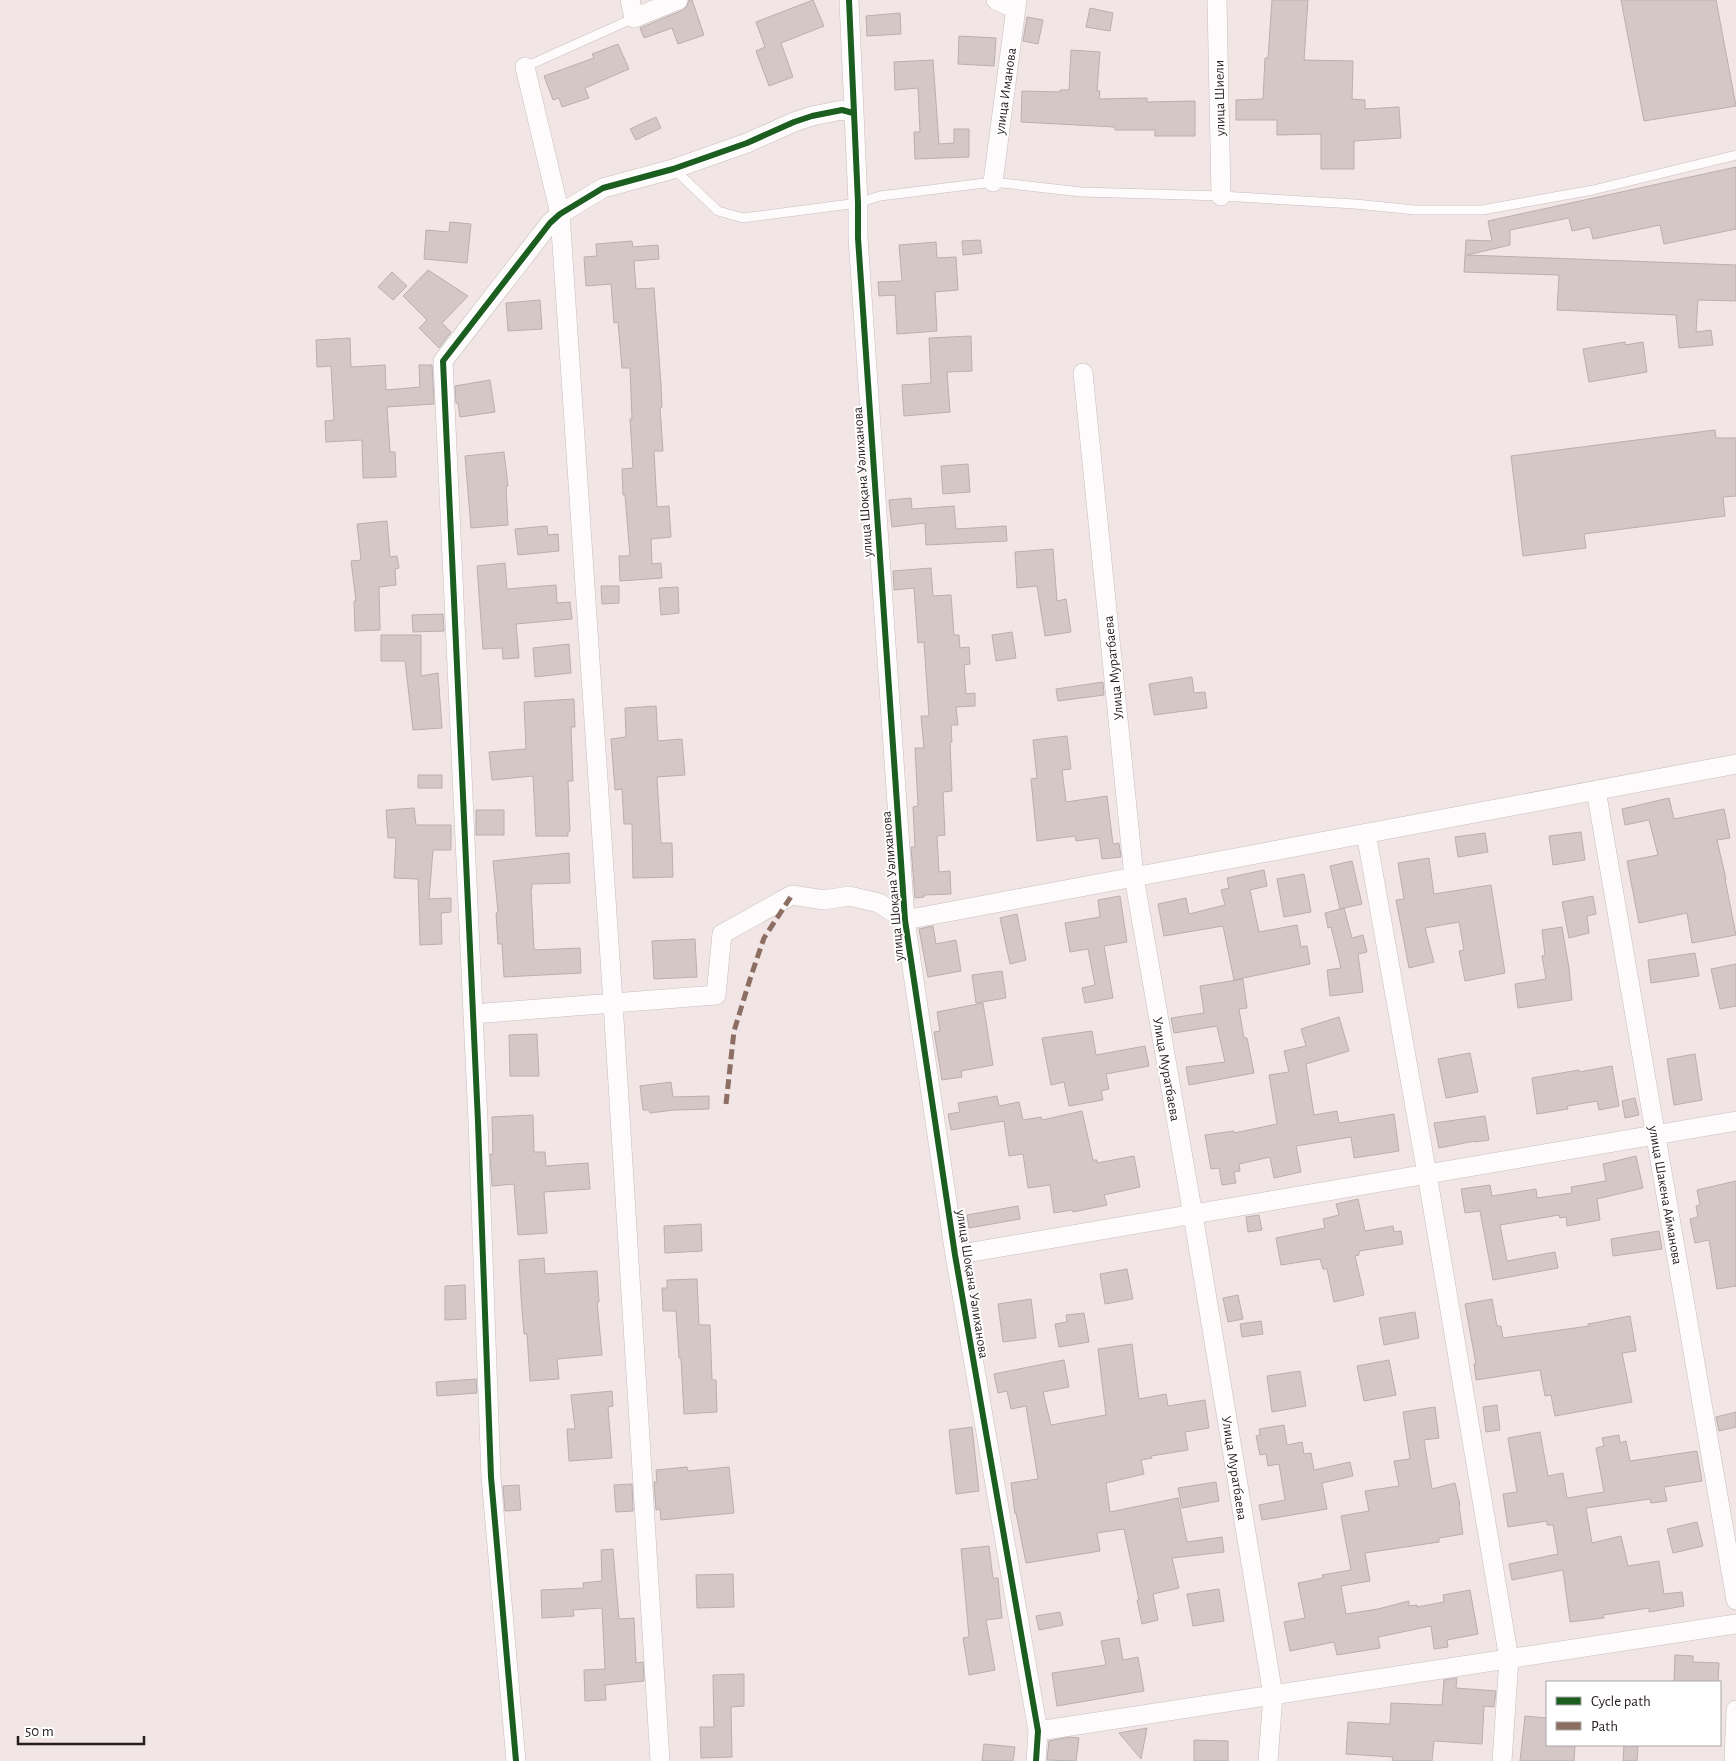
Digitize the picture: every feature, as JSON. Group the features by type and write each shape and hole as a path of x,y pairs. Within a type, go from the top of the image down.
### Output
{"street":[{"path":"632,9 678,0"},
{"name":"улица Шоқана Уәлиханова","path":"849,0 859,248 905,920 955,1255 1038,1731 1036,1761"},
{"path":"996,0 1017,5"},
{"name":"улица Шиели","path":"1217,0 1221,196"},
{"name":"улица Иманова","path":"993,182 1017,5"},
{"path":"525,67 560,214 613,1003 660,1761"},
{"path":"516,1761 490,1477 473,1014 443,361 544,230 560,214 603,188 673,169 747,143 794,122 842,110 853,114"},
{"name":"Улица Муратбаева","path":"1083,373 1134,877 1273,1695 1268,1761"},
{"path":"473,1014 716,995 722,934 792,895 824,900 849,896 880,903 905,920 1736,764"},
{"name":"улица Шакена Айманова","path":"1596,790 1736,1600"},
{"path":"1366,833 1427,1174 1510,1659 1502,1761"},
{"path":"955,1255 1736,1121"},
{"path":"1038,1731 1736,1624"},
{"path":"1734,1761 1736,1710"}],"lane":[{"path":"525,67 632,9"},
{"path":"673,169 718,211 743,218 858,203 880,196 993,182 1081,192 1221,196 1355,204 1415,210 1482,210 1593,190 1736,155"}],"building":[{"path":"689,0 692,0 704,35 678,44 672,28 644,38 640,28 683,10"},
{"path":"813,0 824,26 781,43 793,77 769,86 756,51 765,47 756,22"},
{"path":"1272,0 1308,0 1304,60 1353,61 1352,99 1365,100 1365,109 1399,107 1401,138 1354,141 1354,169 1321,169 1321,134 1277,135 1277,120 1236,120 1236,100 1263,99 1265,58 1268,58"},
{"path":"1621,0 1716,0 1736,106 1644,121"},
{"path":"1090,8 1113,13 1110,31 1086,27"},
{"path":"900,13 901,34 867,36 866,16"},
{"path":"1027,17 1043,20 1038,44 1023,41"},
{"path":"959,36 996,38 994,66 958,64"},
{"path":"618,44 629,69 585,88 589,98 562,107 559,98 553,100 544,76 594,58 592,54"},
{"path":"1071,50 1100,52 1097,91 1100,91 1099,99 1147,98 1147,102 1195,101 1195,136 1155,136 1155,130 1115,130 1115,127 1021,122 1022,91 1060,92 1060,90 1069,90"},
{"path":"933,60 939,144 954,143 954,129 969,129 969,157 915,159 914,132 920,132 918,88 895,90 894,62"},
{"path":"656,117 661,128 636,140 630,129"},
{"path":"1736,167 1736,229 1664,244 1660,225 1593,239 1590,227 1572,231 1569,218 1510,230 1510,245 1467,255 1736,265 1736,301 1698,300 1696,332 1711,330 1713,345 1679,348 1676,315 1557,310 1559,275 1464,272 1466,240 1492,241 1488,221"},
{"path":"450,222 471,224 467,263 424,259 426,230 449,232"},
{"path":"980,240 982,253 963,255 962,241"},
{"path":"632,241 633,247 658,245 659,259 634,261 636,289 654,288 661,385 662,407 660,408 663,451 654,451 657,507 669,506 671,537 651,539 652,564 661,563 662,578 620,581 619,556 630,556 622,469 633,468 630,419 632,419 630,368 622,368 618,322 614,323 611,284 586,286 584,257 597,256 596,244"},
{"path":"936,242 937,258 956,257 958,290 935,292 937,331 897,334 895,295 879,296 878,282 902,281 899,245"},
{"path":"428,270 468,296 442,323 451,332 439,348 419,328 427,320 403,296"},
{"path":"392,272 407,286 393,300 378,287"},
{"path":"540,300 542,329 508,331 506,303"},
{"path":"971,336 972,371 947,372 950,412 904,416 902,385 931,383 929,338"},
{"path":"350,338 351,367 385,365 386,390 420,387 419,365 432,365 434,404 387,407 390,452 395,452 396,477 363,478 362,440 326,442 325,421 334,420 331,366 317,367 316,340"},
{"path":"1625,342 1625,345 1643,342 1647,372 1589,382 1583,349"},
{"path":"490,380 495,412 460,417 458,403 456,403 455,386"},
{"path":"1715,430 1716,438 1736,438 1736,496 1723,497 1725,516 1584,534 1586,548 1523,556 1511,456"},
{"path":"504,452 508,486 506,486 508,525 471,528 465,456"},
{"path":"968,464 970,492 943,494 941,466"},
{"path":"911,498 912,509 954,506 956,529 1006,526 1007,541 926,545 925,523 892,527 889,500"},
{"path":"387,521 390,557 397,556 399,568 395,569 396,585 379,587 380,630 355,631 354,601 356,601 351,561 361,560 357,524"},
{"path":"547,526 548,535 558,534 559,551 518,555 515,529"},
{"path":"1053,549 1057,601 1066,599 1071,632 1045,636 1037,586 1017,588 1015,552"},
{"path":"505,563 507,589 556,585 557,603 570,602 572,619 516,624 519,658 503,659 502,648 483,649 477,566"},
{"path":"931,568 933,596 951,595 954,635 959,635 960,648 969,647 970,664 964,665 966,694 975,693 975,706 956,707 958,725 951,725 952,791 943,792 945,835 937,836 939,872 950,871 951,894 924,895 924,897 915,898 911,847 915,847 913,807 918,806 915,748 924,748 921,716 929,716 924,642 918,643 914,588 894,590 893,571"},
{"path":"601,586 619,586 619,603 602,604"},
{"path":"678,587 679,613 661,615 659,588"},
{"path":"443,614 444,631 413,632 412,615"},
{"path":"1012,632 1016,658 996,661 992,635"},
{"path":"381,635 421,635 421,676 438,673 442,728 413,730 405,661 381,661"},
{"path":"569,644 571,673 535,677 533,648"},
{"path":"1192,677 1194,693 1205,692 1207,708 1154,715 1149,684"},
{"path":"1103,682 1104,695 1058,701 1056,689"},
{"path":"574,699 575,727 571,727 573,781 568,781 570,831 568,831 568,836 536,836 533,776 492,780 489,752 526,749 524,702"},
{"path":"656,706 658,741 682,739 685,775 657,777 661,843 672,843 673,877 633,878 632,824 624,824 622,789 615,790 611,739 626,737 625,708"},
{"path":"1067,736 1071,769 1062,770 1066,802 1107,796 1113,844 1119,843 1121,857 1102,859 1099,838 1076,841 1075,836 1037,841 1031,779 1037,778 1033,740"},
{"path":"418,775 442,775 442,788 418,788"},
{"path":"1669,798 1674,819 1724,809 1730,838 1717,840 1736,935 1692,943 1687,913 1639,923 1627,861 1658,855 1649,820 1625,825 1622,809"},
{"path":"414,808 416,825 451,825 451,850 433,850 429,899 451,898 451,912 441,913 442,944 420,945 418,879 394,878 396,838 388,838 386,810"},
{"path":"476,810 504,810 504,835 476,835"},
{"path":"1581,832 1585,860 1553,865 1549,836"},
{"path":"1485,833 1488,852 1458,857 1455,837"},
{"path":"569,853 570,883 532,884 534,948 535,950 580,948 581,973 504,977 502,944 498,944 496,913 498,912 493,861"},
{"path":"1429,858 1434,894 1491,885 1505,973 1465,981 1459,951 1464,950 1459,922 1425,928 1434,962 1409,968 1396,900 1404,899 1398,863"},
{"path":"1352,861 1362,904 1340,909 1330,866"},
{"path":"1264,870 1267,886 1250,890 1259,932 1297,925 1301,947 1307,946 1310,964 1234,980 1223,926 1164,936 1158,904 1186,898 1189,914 1225,905 1221,890 1229,888 1227,878"},
{"path":"1304,874 1311,912 1284,917 1277,879"},
{"path":"1120,896 1127,942 1104,946 1113,998 1085,1003 1082,988 1095,985 1088,949 1070,952 1065,923 1100,917 1098,900"},
{"path":"1593,896 1596,914 1587,916 1589,933 1569,938 1562,902"},
{"path":"1344,908 1352,938 1363,935 1367,952 1358,954 1363,992 1330,996 1327,970 1341,968 1331,927 1328,928 1325,913"},
{"path":"1017,914 1026,960 1010,964 1000,918"},
{"path":"933,926 936,944 956,940 961,971 928,977 919,929"},
{"path":"1562,927 1572,1000 1518,1008 1515,984 1546,979 1542,956 1545,955 1542,930"},
{"path":"695,939 697,977 654,979 652,941"},
{"path":"1695,953 1699,976 1651,983 1648,960"},
{"path":"1736,964 1736,1006 1720,1009 1711,969"},
{"path":"1002,971 1006,998 976,1003 972,975"},
{"path":"1243,979 1247,1008 1239,1009 1244,1038 1247,1038 1254,1073 1189,1085 1186,1067 1225,1062 1217,1026 1174,1033 1171,1018 1204,1013 1200,986"},
{"path":"983,1003 993,1065 961,1071 962,1077 942,1080 934,1032 940,1031 937,1012"},
{"path":"1339,1017 1349,1051 1306,1064 1314,1115 1337,1111 1339,1123 1394,1114 1399,1151 1354,1158 1351,1137 1296,1146 1301,1172 1274,1178 1270,1157 1239,1164 1240,1171 1234,1172 1236,1183 1222,1185 1219,1168 1211,1169 1205,1135 1234,1131 1234,1133 1277,1124 1269,1075 1289,1072 1284,1051 1306,1046 1301,1029"},
{"path":"1092,1031 1096,1055 1145,1046 1149,1066 1106,1074 1109,1089 1101,1091 1103,1100 1069,1106 1064,1082 1051,1085 1042,1038"},
{"path":"537,1034 539,1076 510,1076 509,1035"},
{"path":"1470,1053 1478,1092 1446,1098 1438,1059"},
{"path":"1695,1054 1702,1100 1674,1105 1667,1059"},
{"path":"1612,1066 1619,1106 1599,1110 1597,1101 1567,1106 1568,1109 1537,1114 1532,1078"},
{"path":"671,1082 673,1097 709,1096 709,1109 650,1113 649,1110 643,1110 640,1086"},
{"path":"997,1096 999,1106 1019,1102 1023,1120 1041,1117 1042,1120 1082,1111 1093,1160 1097,1160 1097,1163 1134,1156 1140,1187 1104,1195 1107,1205 1073,1212 1072,1210 1054,1213 1050,1185 1028,1188 1023,1154 1009,1156 1004,1121 951,1130 948,1114 960,1112 958,1103"},
{"path":"1635,1098 1639,1115 1625,1118 1622,1101"},
{"path":"533,1115 534,1152 545,1152 546,1166 588,1163 590,1189 544,1192 547,1233 518,1235 514,1184 492,1186 490,1154 493,1154 492,1117"},
{"path":"1485,1116 1489,1140 1439,1148 1434,1123"},
{"path":"1636,1156 1643,1188 1597,1199 1600,1220 1567,1226 1566,1217 1560,1218 1559,1215 1500,1225 1507,1261 1555,1252 1558,1268 1493,1280 1480,1211 1465,1213 1461,1189 1490,1185 1492,1196 1536,1189 1537,1198 1572,1193 1571,1187 1606,1181 1603,1164"},
{"path":"1736,1181 1736,1286 1717,1289 1709,1240 1695,1243 1690,1219 1698,1217 1696,1206 1700,1205 1697,1190"},
{"path":"1358,1199 1365,1231 1393,1226 1394,1232 1401,1231 1403,1244 1359,1251 1359,1255 1355,1256 1364,1295 1334,1302 1327,1269 1323,1269 1320,1259 1281,1265 1276,1238 1325,1228 1323,1219 1339,1215 1336,1204"},
{"path":"1018,1206 1020,1219 969,1228 967,1215"},
{"path":"1259,1215 1262,1230 1248,1232 1246,1217"},
{"path":"701,1224 702,1251 665,1253 664,1226"},
{"path":"1659,1231 1662,1249 1613,1256 1611,1239"},
{"path":"544,1258 545,1274 597,1271 599,1302 597,1302 602,1355 557,1359 559,1379 530,1381 527,1334 524,1334 519,1260"},
{"path":"1127,1269 1133,1299 1105,1304 1100,1274"},
{"path":"697,1279 699,1325 710,1325 712,1380 716,1380 717,1412 684,1414 676,1311 663,1311 662,1288 667,1288 667,1280"},
{"path":"465,1285 466,1319 445,1320 445,1286"},
{"path":"1238,1295 1243,1319 1228,1322 1223,1298"},
{"path":"1031,1299 1036,1338 1003,1342 998,1304"},
{"path":"1492,1299 1497,1326 1501,1326 1503,1338 1589,1326 1588,1324 1630,1316 1636,1351 1622,1353 1632,1402 1555,1416 1551,1395 1545,1396 1540,1370 1476,1380 1474,1364 1476,1364 1465,1304"},
{"path":"1415,1312 1419,1338 1384,1345 1379,1318"},
{"path":"1084,1313 1089,1342 1059,1347 1055,1324 1067,1322 1066,1315"},
{"path":"1261,1321 1263,1334 1242,1337 1240,1324"},
{"path":"1132,1344 1139,1399 1166,1394 1168,1406 1205,1400 1209,1428 1185,1432 1188,1450 1151,1456 1152,1458 1141,1460 1144,1474 1106,1483 1110,1512 1178,1498 1187,1542 1222,1537 1224,1552 1172,1558 1179,1588 1153,1594 1158,1620 1142,1624 1137,1600 1139,1600 1124,1529 1097,1533 1100,1551 1026,1563 1015,1514 1011,1483 1038,1479 1026,1406 1011,1409 1007,1391 998,1393 994,1374 1064,1360 1069,1387 1043,1392 1051,1425 1106,1415 1098,1349"},
{"path":"1389,1360 1396,1395 1364,1401 1357,1366"},
{"path":"1300,1371 1306,1406 1272,1412 1267,1376"},
{"path":"476,1379 477,1393 437,1396 436,1382"},
{"path":"612,1391 613,1406 608,1407 612,1458 569,1461 567,1429 575,1429 571,1395"},
{"path":"1497,1405 1500,1430 1486,1432 1483,1407"},
{"path":"1435,1407 1439,1438 1424,1440 1432,1489 1455,1483 1460,1505 1463,1534 1439,1538 1439,1542 1365,1553 1370,1581 1341,1586 1346,1614 1378,1609 1409,1601 1409,1606 1417,1605 1417,1607 1444,1602 1443,1595 1470,1590 1478,1634 1447,1640 1448,1647 1434,1649 1431,1626 1378,1637 1380,1648 1337,1655 1334,1642 1290,1651 1284,1622 1305,1618 1298,1583 1323,1578 1322,1575 1351,1570 1341,1516 1369,1511 1365,1491 1399,1486 1394,1461 1410,1459 1403,1412"},
{"path":"1736,1412 1736,1427 1719,1431 1716,1417"},
{"path":"1284,1425 1287,1445 1302,1442 1304,1454 1311,1453 1314,1470 1350,1462 1353,1476 1322,1483 1327,1509 1262,1520 1259,1505 1285,1500 1279,1464 1268,1466 1266,1454 1260,1455 1256,1436 1260,1435 1259,1429"},
{"path":"972,1427 979,1491 956,1494 949,1430"},
{"path":"1540,1432 1548,1476 1563,1473 1567,1498 1604,1492 1596,1448 1604,1446 1602,1438 1619,1435 1620,1443 1626,1441 1630,1461 1697,1451 1702,1481 1664,1487 1667,1501 1651,1503 1650,1499 1586,1508 1592,1543 1621,1536 1628,1566 1659,1561 1664,1594 1682,1592 1684,1606 1649,1612 1649,1608 1603,1615 1604,1618 1570,1622 1563,1570 1512,1580 1509,1564 1558,1554 1553,1525 1547,1525 1547,1521 1508,1527 1503,1494 1517,1492 1508,1438"},
{"path":"687,1467 688,1471 729,1467 734,1513 661,1520 660,1509 656,1510 654,1482 657,1482 656,1470"},
{"path":"1216,1482 1219,1501 1182,1508 1178,1488"},
{"path":"632,1484 633,1511 616,1512 614,1485"},
{"path":"519,1485 521,1510 505,1511 503,1486"},
{"path":"1697,1522 1703,1546 1673,1553 1667,1529"},
{"path":"989,1546 993,1578 998,1578 1002,1618 986,1620 995,1670 969,1675 963,1638 969,1637 961,1549"},
{"path":"613,1549 619,1619 634,1618 636,1663 643,1662 644,1681 605,1685 606,1700 585,1701 584,1670 605,1669 602,1608 573,1610 574,1616 542,1618 541,1590 584,1588 583,1583 602,1581 601,1550"},
{"path":"733,1574 734,1607 697,1608 696,1575"},
{"path":"1219,1589 1224,1621 1193,1626 1187,1594"},
{"path":"1060,1612 1063,1625 1039,1630 1036,1616"},
{"path":"1119,1638 1123,1660 1138,1657 1144,1691 1057,1706 1052,1673 1106,1665 1101,1641"},
{"path":"1675,1655 1693,1656 1693,1662 1719,1663 1718,1681 1674,1681"},
{"path":"744,1674 744,1706 731,1707 732,1757 701,1758 700,1727 714,1727 713,1675"},
{"path":"1457,1678 1456,1688 1496,1691 1494,1707 1484,1706 1482,1744 1434,1741 1432,1761 1392,1761 1393,1757 1346,1754 1348,1722 1390,1724 1391,1703 1442,1705 1444,1680"},
{"path":"1525,1716 1546,1718 1546,1746 1575,1746 1574,1761 1520,1761"},
{"path":"1147,1728 1141,1759 1119,1733"},
{"path":"1070,1737 1079,1738 1076,1761 1047,1760 1049,1741"},
{"path":"1194,1740 1228,1741 1228,1761 1194,1761"},
{"path":"984,1744 1015,1747 1013,1761 982,1761"},
{"path":"1624,1746 1638,1746 1637,1761 1623,1761"}],"marked path":[{"path":"726,1104 734,1031 751,976 764,938 792,895"}],"cycle path":[{"path":"849,0 858,238 905,920 955,1255 1038,1731 1036,1761"},
{"path":"516,1761 491,1477 478,1122 443,361 550,223 560,214 603,188 673,169 747,143 794,122 842,110 853,113"}]}
